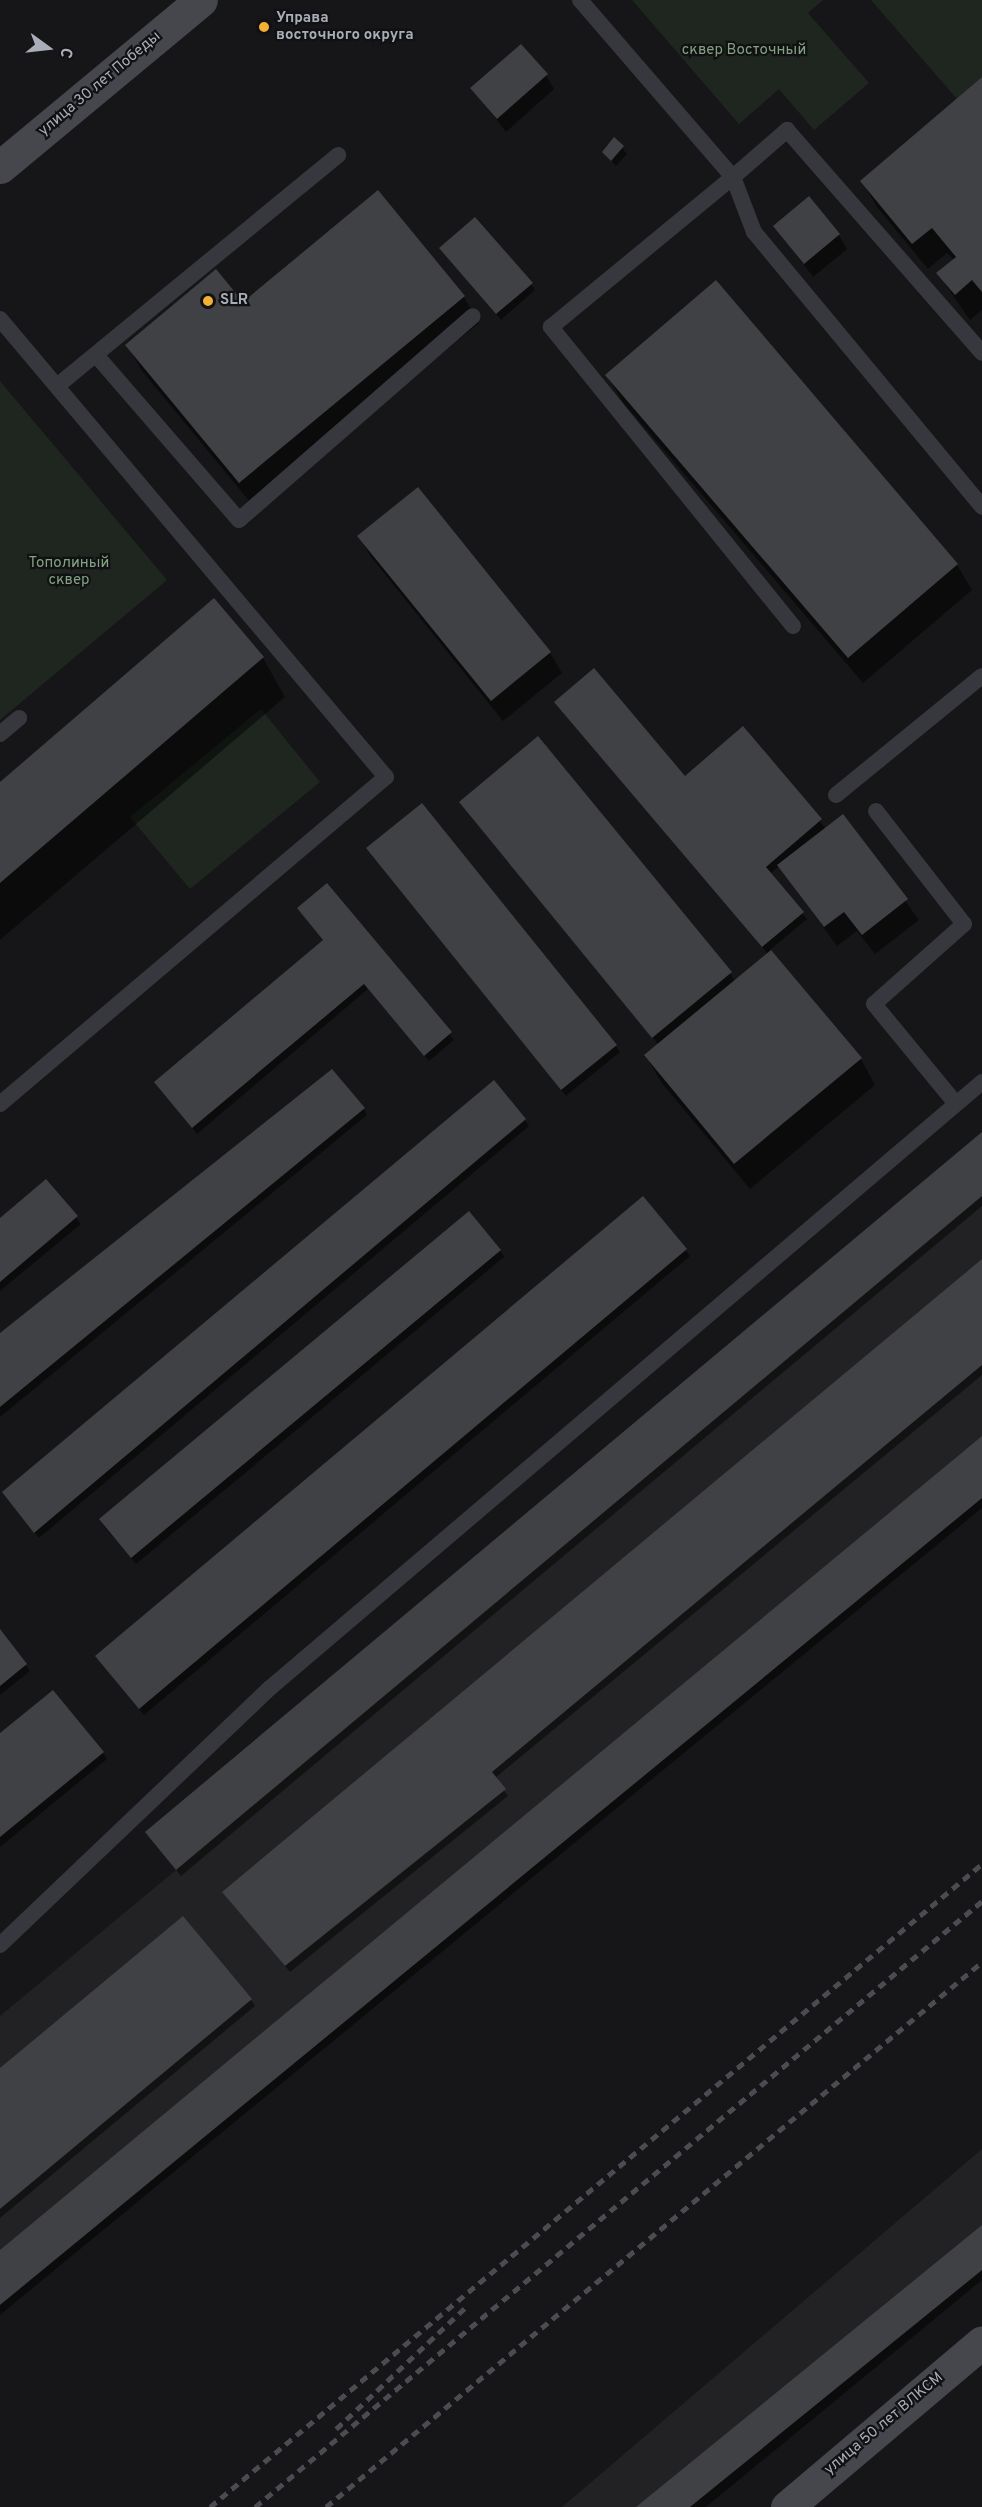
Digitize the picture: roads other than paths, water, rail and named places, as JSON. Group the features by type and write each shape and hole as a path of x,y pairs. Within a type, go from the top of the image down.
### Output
{"street":[{"name":"улица 30 лет Победы","path":"0,167 201,0"},
{"name":"улица 50 лет ВЛКСМ","path":"787,2507 982,2342"}],"lane":[{"path":"580,0 733,177 754,232 982,507"},
{"path":"793,627 551,327 787,130 982,353"},
{"path":"57,386 338,155"},
{"path":"96,355 238,520 473,316"},
{"path":"0,319 386,777 0,1104"},
{"path":"836,795 982,676"},
{"path":"0,734 19,718"},
{"path":"876,811 963,924 874,1004 956,1104"},
{"path":"0,1945 270,1688 982,1082"}],"railway":[{"path":"210,2507 982,1864"},
{"path":"255,2507 982,1901"},
{"path":"326,2507 982,1962"},
{"path":"336,2429 465,2308"}],"place":[{"name":"Управа восточного округа","path":"264,27"},
{"name":"SLR","path":"208,301"}],"park label":[{"name":"сквер Восточный","path":"744,51"},
{"name":"Тополиный сквер","path":"69,572"}]}
